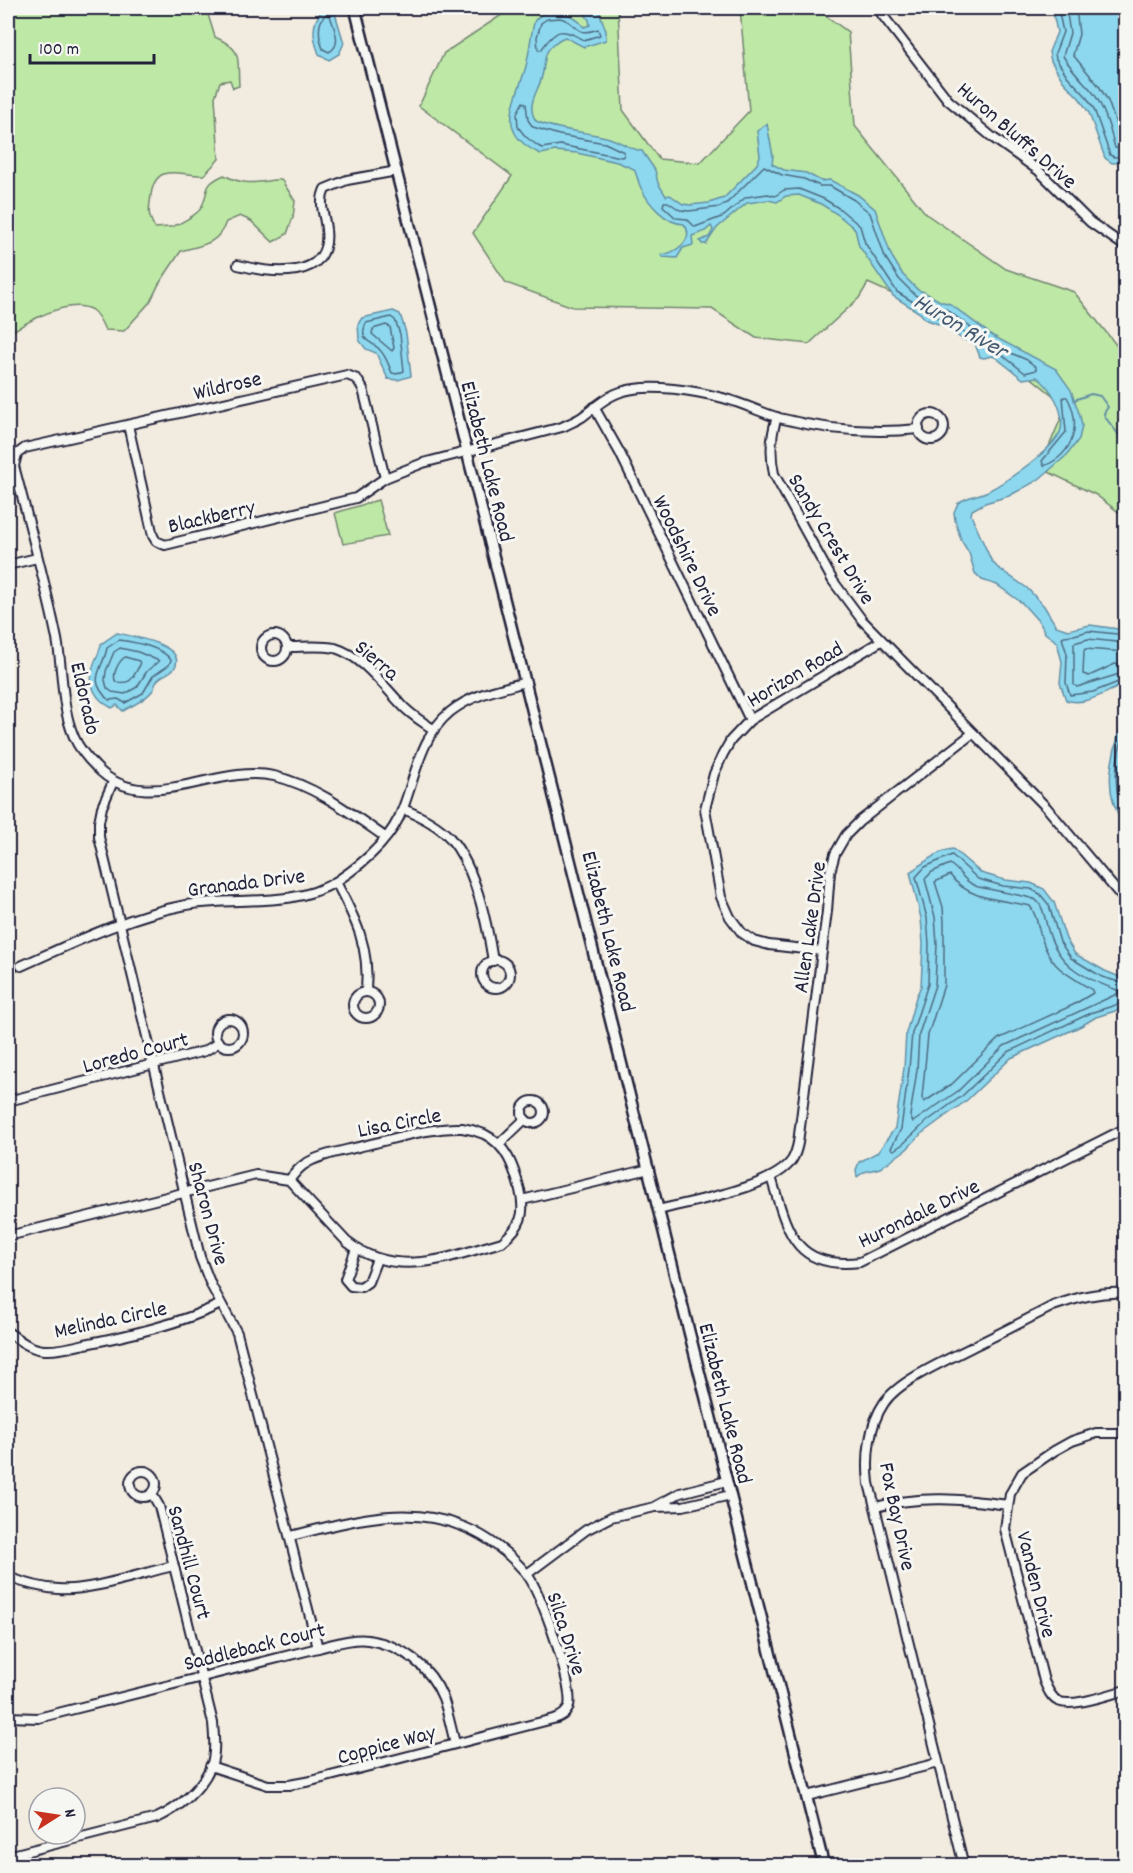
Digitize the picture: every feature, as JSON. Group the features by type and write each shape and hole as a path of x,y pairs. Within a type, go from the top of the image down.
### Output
{"street":[{"name":"Elizabeth Lake Road","path":"355,8 650,1169 824,1866"},
{"name":"Huron Bluffs Drive","path":"877,8 948,100 992,137 1038,170 1090,222 1125,247"},
{"path":"238,265 267,272 284,272 299,269 318,260 326,248 322,197 326,189 347,180 396,171"},
{"name":"Wildrose","path":"14,466 14,451 346,375 359,376 385,478"},
{"path":"385,478 423,463 562,427 624,391 645,388 724,398 777,417 848,431 888,432 919,429"},
{"name":"Woodshire Drive","path":"594,407 620,453 750,720"},
{"name":"Sandy Crest Drive","path":"777,417 771,433 771,458 774,474 833,581 881,641 1047,808 1125,902"},
{"name":"Blackberry","path":"128,425 153,536 156,541 165,545 356,498 385,478"},
{"name":"Eldorado","path":"14,466 57,639 68,715 74,736 87,758 113,782 150,791 236,774 274,776 312,791 385,837"},
{"path":"8,565 37,558"},
{"name":"Horizon Road","path":"822,951 769,945 754,941 742,933 730,917 721,897 705,809 714,774 723,754 731,740 750,720 881,641"},
{"name":"Sierra","path":"288,647 335,648 353,657 386,686 400,704 434,729"},
{"name":"Granada Drive","path":"21,966 118,923 188,905 285,898 316,891 336,882 367,859 396,824 424,747 434,729 451,711 471,698 526,682"},
{"name":"Allen Lake Drive","path":"771,1178 792,1159 798,1143 830,872 835,854 846,835 860,821 972,734"},
{"name":"Sharon Drive","path":"113,782 102,807 99,837 118,923 204,1269 237,1333 318,1648"},
{"path":"403,809 431,822 450,838 461,854 473,879 480,902 493,961"},
{"path":"336,882 354,914 363,941 367,967 366,991"},
{"name":"Loredo Court","path":"8,1101 205,1051 218,1043"},
{"path":"8,1236 256,1175 289,1180 336,1232 356,1249 393,1263 418,1263 502,1242 513,1233 521,1221 522,1200 516,1174 506,1152 499,1144 525,1119"},
{"name":"Hurondale Drive","path":"771,1178 791,1237 799,1247 808,1254 828,1261 844,1264 860,1262 1125,1128"},
{"name":"Lisa Circle","path":"289,1180 304,1164 315,1160 351,1149 437,1130 474,1130 499,1144"},
{"path":"522,1200 650,1169"},
{"path":"659,1210 755,1185 771,1178"},
{"path":"356,1249 346,1271 345,1279 351,1286 361,1287 368,1281 378,1259"},
{"name":"Fox Bay Drive","path":"964,1866 869,1483 868,1453 876,1419 885,1401 895,1391 930,1369 1053,1306 1102,1293 1125,1293"},
{"name":"Melinda Circle","path":"8,1332 26,1345 44,1350 64,1348 196,1316 221,1304"},
{"path":"876,1396 885,1401"},
{"name":"Vanden Drive","path":"1125,1433 1096,1433 1072,1441 1031,1465 1022,1473 1010,1494 1005,1529 1044,1681 1054,1698 1064,1702 1077,1702 1125,1690"},
{"path":"655,1507 680,1493 727,1481"},
{"name":"Sandhill Court","path":"8,1856 168,1814 187,1799 210,1766 214,1738 213,1723 159,1506 152,1494"},
{"path":"527,1574 599,1522 655,1507 683,1506 731,1495"},
{"path":"876,1507 916,1498 1008,1504"},
{"name":"Silca Drive","path":"290,1536 382,1515 410,1514 435,1518 465,1527 493,1543 527,1574 544,1605 554,1634 569,1696 568,1710"},
{"path":"8,1577 29,1585 59,1590 81,1588 173,1566"},
{"name":"Saddleback Court","path":"8,1717 38,1718 202,1675 345,1641 367,1640 393,1646 425,1668 437,1685 443,1699 455,1743"},
{"name":"Coppice Way","path":"210,1766 268,1785 289,1785 562,1717 568,1710"},
{"path":"807,1796 938,1763"}],"green space":[{"path":"8,8 206,8 215,37 231,46 235,51 238,61 239,86 233,88 230,80 220,82 215,97 219,159 204,175 170,173 158,178 151,195 149,208 151,219 155,228 174,226 189,218 201,208 207,189 212,182 224,175 246,182 281,179 295,201 293,217 287,234 273,242 251,221 240,216 226,222 223,230 214,240 181,251 150,302 124,331 105,330 92,310 72,307 48,313 8,334"},
{"path":"512,8 618,8 623,110 659,159 700,163 749,111 740,8 815,8 848,32 855,126 926,214 1006,269 1074,292 1125,356 1125,517 1096,495 1040,468 1066,406 971,329 868,283 859,298 809,344 756,338 712,309 573,307 506,283 473,233 512,176 419,106 444,53"},
{"path":"378,500 388,536 343,544 335,513"}],"water":[{"path":"324,8 334,10 344,43 339,54 329,60 319,54 314,35 315,24"},
{"name":"Huron River","path":"581,8 598,8 606,31 606,40 584,47 565,37 550,47 532,103 536,121 553,127 606,137 642,151 655,170 658,183 666,196 670,195 683,204 690,205 709,203 724,198 757,164 760,156 757,131 767,124 773,156 772,164 784,170 806,173 821,181 830,180 858,195 875,209 891,255 903,275 918,290 950,304 993,336 1056,369 1071,390 1080,416 1082,426 1079,439 1067,455 1038,480 1009,496 985,503 972,510 971,515 991,560 997,567 1027,588 1044,606 1056,626 1068,630 1090,625 1125,630 1125,685 1089,700 1074,702 1066,700 1060,683 1062,662 1057,642 1045,633 1040,623 1022,603 997,585 982,580 975,573 955,520 954,512 958,503 988,491 1006,480 1041,455 1057,437 1062,422 1059,407 1052,393 1037,377 1023,379 995,357 980,357 975,344 962,339 946,327 925,319 920,313 893,296 859,246 855,229 821,204 799,195 786,196 777,202 768,200 747,203 717,228 706,244 700,241 709,237 713,230 711,226 692,236 693,245 683,248 677,258 662,257 661,255 672,252 682,245 686,240 687,230 684,224 664,217 653,206 641,188 634,169 617,162 577,153 555,151 541,154 526,146 517,137 512,116 526,66 535,20 547,13 561,12 573,17 584,27 590,25"},
{"path":"1052,8 1125,8 1125,162 1112,163 1105,158 1089,113 1080,99 1063,81 1051,61 1049,52 1057,32"},
{"path":"393,311 400,314 406,333 411,376 398,380 388,379 376,353 366,349 359,340 358,324 362,318"},
{"path":"117,633 145,639 166,647 177,659 174,669 159,679 150,694 123,711 117,705 112,708 101,701 94,691 91,680 101,644"},
{"path":"1125,708 1125,827 1112,796 1110,782 1111,768"},
{"path":"953,849 981,873 1005,880 1031,883 1044,889 1054,902 1066,939 1075,954 1125,979 1125,1008 1096,1017 1011,1058 966,1101 921,1134 907,1149 880,1168 864,1172 857,1177 856,1170 859,1162 878,1152 895,1128 904,1068 906,1033 921,986 923,944 921,918 910,872 935,855"}],"waterway":[{"path":"1074,400 1091,394 1100,396 1108,407 1104,413 1105,417 1122,439 1126,451"}]}
